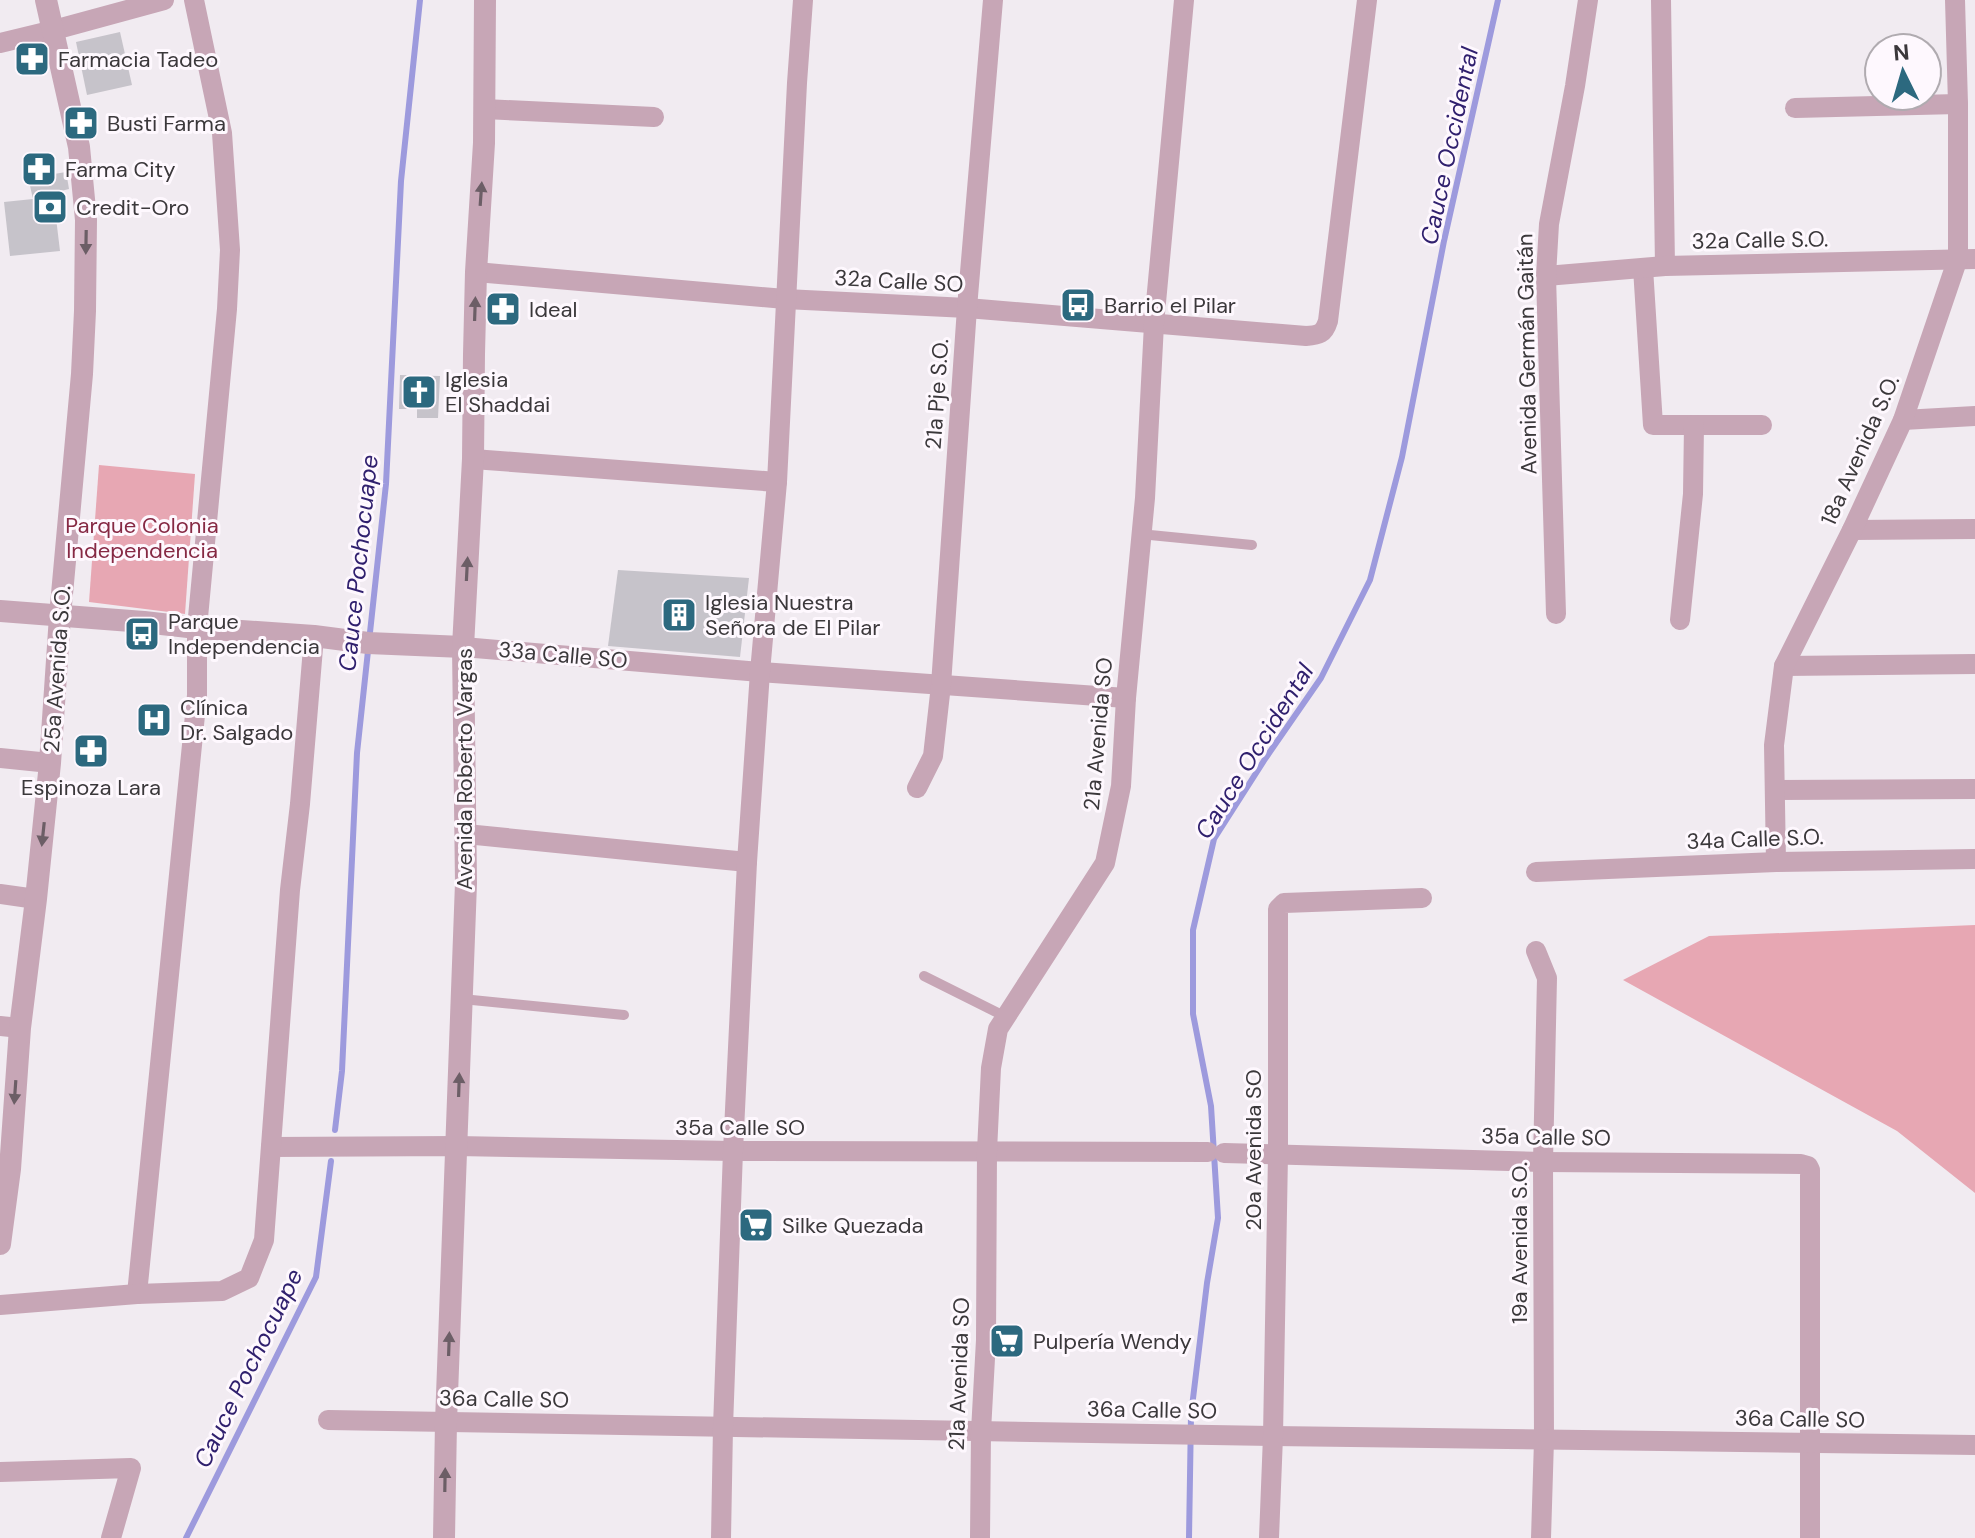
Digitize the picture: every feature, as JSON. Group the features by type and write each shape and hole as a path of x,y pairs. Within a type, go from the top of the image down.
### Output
{"street":[{"name":"25a Avenida S.O.","path":"0,1244 10,1027 36,899 82,374 86,220 79,147 46,0"},
{"path":"0,43 164,0"},
{"path":"137,1294 197,695 197,628 230,250 222,133 194,0"},
{"name":"Avenida Roberto Vargas","path":"444,1538 466,834 463,647 473,459 476,272 484,143 485,0"},
{"path":"721,1538 733,1151 747,862 777,482 803,0"},
{"name":"21a Pje S.O.","path":"917,788 933,756 941,685 967,308 993,0"},
{"name":"21a Avenida SO","path":"980,1538 991,1068 998,1029 1105,863 1121,786 1145,498 1154,324 1184,0"},
{"name":"32a Calle SO","path":"476,272 785,299 967,308 1319,335 1328,321 1367,0"},
{"name":"Avenida Germán Gaitán","path":"1556,614 1546,276 1549,224 1588,0"},
{"path":"1661,0 1665,266"},
{"name":"18a Avenida S.O.","path":"1776,862 1774,745 1784,666 1903,420 1966,258 1955,0"},
{"path":"1795,108 1958,104"},
{"path":"484,109 654,117"},
{"name":"32a Calle S.O.","path":"1546,276 1665,266 1966,258"},
{"path":"1643,268 1653,425 1762,425"},
{"path":"1903,420 1975,416"},
{"path":"1680,620 1693,494 1694,425"},
{"path":"473,459 777,482"},
{"path":"1852,530 1975,529"},
{"name":"33a Calle SO","path":"0,611 368,643 463,647 1126,698"},
{"path":"0,1305 222,1291 249,1278 264,1240 290,890 314,636"},
{"path":"1784,666 1975,664"},
{"path":"0,758 50,763"},
{"path":"1775,790 1975,789"},
{"path":"466,834 747,862"},
{"name":"34a Calle S.O.","path":"1536,872 1776,862 1975,859"},
{"path":"0,894 36,899"},
{"name":"20a Avenida SO","path":"1269,1538 1278,1154 1278,909 1284,903 1422,898"},
{"name":"19a Avenida S.O.","path":"1536,951 1547,978 1541,1538"},
{"name":"35a Calle SO","path":"271,1147 1216,1153 1543,1162 1801,1164 1810,1170 1809,1443"},
{"name":"36a Calle SO","path":"328,1420 1975,1445"},
{"path":"1809,1443 1810,1538"},
{"path":"0,1472 131,1468 111,1538"}],"lane":[{"path":"1140,534 1252,545"},
{"path":"924,976 1006,1017"},
{"path":"462,999 624,1015"}],"green space":[{"name":"Parque Colonia Independencia","path":"99,465 195,474 185,614 89,602"},
{"path":"1975,925 1975,1193 1897,1131 1623,980 1709,936"}],"building":[{"path":"120,32 132,85 87,95 76,42"},
{"name":"Farmacia Tadeo","path":"37,47 43,69 29,73 22,51"},
{"path":"50,158 54,174 66,172 69,189 53,193 60,251 10,256 4,202 33,199 25,164"},
{"name":"Iglesia El Shaddai","path":"400,375 440,376 438,418 417,418 417,409 399,409"},
{"name":"Iglesia Nuestra Señora de El Pilar","path":"618,570 749,578 740,657 608,646"}],"waterway":[{"name":"Cauce Pochocuape","path":"335,1130 342,1071 357,753 386,484 401,181 420,0"},
{"name":"Cauce Occidental","path":"1189,1538 1191,1415 1218,1218 1211,1106 1193,1014 1193,930 1214,839 1321,678 1370,580 1402,457 1444,241 1498,0"},
{"name":"Cauce Pochocuape","path":"186,1538 316,1277 331,1161"}],"place":[{"name":"Farmacia Tadeo","path":"32,59"},
{"name":"Busti Farma","path":"81,123"},
{"name":"Farma City","path":"39,169"},
{"name":"Credit-Oro","path":"50,207"},
{"name":"Barrio el Pilar","path":"1078,305"},
{"name":"Ideal","path":"503,309"},
{"name":"Iglesia El Shaddai","path":"419,392"},
{"name":"Iglesia Nuestra Señora de El Pilar","path":"679,615"},
{"name":"Parque Independencia","path":"142,634"},
{"name":"Clínica Dr. Salgado","path":"154,720"},
{"name":"Espinoza Lara","path":"91,751"},
{"name":"Silke Quezada","path":"756,1225"},
{"name":"Pulpería Wendy","path":"1007,1341"}]}
